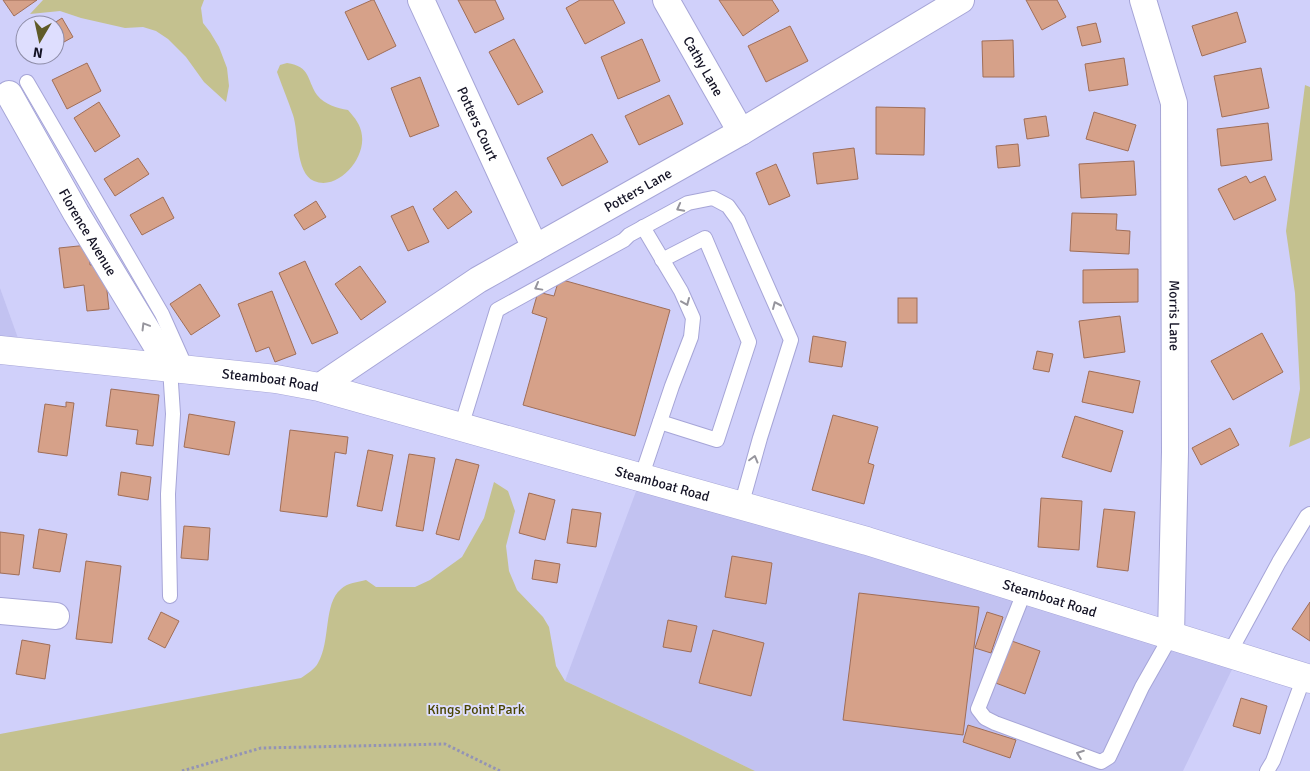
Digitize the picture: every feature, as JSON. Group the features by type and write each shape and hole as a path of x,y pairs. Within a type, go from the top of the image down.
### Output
{"street":[{"name":"Potters Court","path":"420,0 535,248"},
{"name":"Cathy Lane","path":"666,0 741,132"},
{"name":"Potters Lane","path":"320,387 478,280 741,132 961,0"},
{"name":"Morris Lane","path":"1143,0 1174,103 1175,452 1171,636"},
{"name":"Florence Avenue","path":"18,88 76,214 178,369"},
{"name":"Steamboat Road","path":"0,350 276,379 320,387 867,541 1307,678"},
{"path":"0,611 56,616"}],"lane":[{"path":"18,88 162,314 178,369 168,494 170,596"},
{"path":"461,427 497,310 624,240 629,234 688,204 713,198 728,206 738,220 791,340 741,506"},
{"path":"641,478 672,386 692,337 693,318 681,291 643,227"},
{"path":"660,422 717,440 749,342 706,238 662,260"},
{"path":"1229,654 1279,562 1310,514"},
{"path":"1025,590 978,709 984,718 995,723 1101,762 1109,757 1142,687 1171,636"},
{"path":"1267,771 1273,761 1307,678"}],"path":[{"path":"182,771 261,748 445,744 500,771"}],"shaded area":[{"path":"0,288 23,352 0,350"},
{"path":"641,478 1238,657 1183,771 755,771 565,681"}],"green space":[{"path":"43,0 204,0 201,8 203,23 219,47 227,68 229,86 226,102 204,82 186,57 168,39 156,31 143,27 125,28 60,11 30,14"},
{"path":"287,63 304,70 317,95 331,106 348,110 360,128 362,145 359,154 348,171 332,181 323,183 314,181 308,177 304,170 293,115 277,72 280,65"},
{"path":"1305,85 1310,87 1310,438 1289,447 1300,389 1295,293 1286,231"},
{"name":"Kings Point Park","path":"494,482 508,491 515,511 506,546 509,571 517,590 543,617 549,627 556,666 565,681 755,771 0,771 0,734 301,678 318,663 325,644 329,613 335,596 341,589 349,584 366,580 376,587 415,587 430,580 462,557 484,518"}],"building":[{"path":"3,0 37,0 15,15"},
{"path":"374,0 396,46 368,60 345,12"},
{"path":"458,0 495,0 504,19 475,33"},
{"path":"580,0 613,0 625,23 585,44 566,8"},
{"path":"719,0 772,0 779,11 743,36"},
{"path":"1026,0 1057,0 1066,17 1042,30"},
{"path":"1237,12 1246,42 1202,56 1192,26"},
{"path":"65,23 73,37 65,41"},
{"path":"1096,23 1101,42 1082,46 1077,27"},
{"path":"790,26 808,61 766,82 748,46"},
{"path":"514,39 543,92 518,105 489,52"},
{"path":"642,39 660,81 618,99 601,57"},
{"path":"1013,40 1014,77 983,77 982,41"},
{"path":"1124,58 1128,85 1089,91 1085,64"},
{"path":"87,63 101,91 67,109 52,80"},
{"path":"1261,68 1269,108 1222,117 1214,76"},
{"path":"420,77 439,126 410,137 391,88"},
{"path":"669,95 683,124 639,145 625,116"},
{"path":"99,102 120,136 95,152 74,118"},
{"path":"876,107 925,108 924,155 876,154"},
{"path":"1094,112 1136,125 1128,151 1086,139"},
{"path":"1046,116 1049,136 1027,139 1024,119"},
{"path":"1268,123 1272,160 1221,166 1217,129"},
{"path":"592,134 608,162 562,186 547,158"},
{"path":"1018,144 1020,166 998,168 996,146"},
{"path":"854,148 858,179 817,184 813,153"},
{"path":"138,158 149,174 115,196 104,179"},
{"path":"1134,161 1136,195 1081,198 1079,164"},
{"path":"776,164 790,196 769,205 756,173"},
{"path":"1246,176 1250,183 1265,176 1276,200 1234,220 1218,189"},
{"path":"456,191 472,212 448,229 433,209"},
{"path":"163,197 174,218 142,235 130,215"},
{"path":"316,201 326,217 304,230 294,215"},
{"path":"413,206 429,242 408,251 391,216"},
{"path":"1072,213 1117,214 1116,230 1130,231 1129,254 1070,251"},
{"path":"88,245 90,265 104,264 109,309 87,311 84,285 64,288 59,248"},
{"path":"305,261 338,333 312,344 279,273"},
{"path":"360,266 386,302 361,320 335,284"},
{"path":"1138,269 1138,302 1083,303 1083,270"},
{"path":"559,279 670,310 635,436 523,405 547,318 532,313 538,292 554,296"},
{"path":"200,284 220,316 191,335 170,304"},
{"path":"272,291 296,354 275,362 269,347 256,352 238,304"},
{"path":"898,298 917,298 917,323 898,323"},
{"path":"1120,316 1125,352 1084,358 1079,321"},
{"path":"1262,333 1283,372 1233,400 1211,361"},
{"path":"813,336 846,342 842,367 809,362"},
{"path":"1037,351 1053,354 1049,372 1033,369"},
{"path":"1089,371 1140,381 1133,413 1082,402"},
{"path":"111,389 159,395 153,446 136,444 138,430 106,426"},
{"path":"66,402 74,403 67,456 38,452 45,404 66,407"},
{"path":"189,414 235,422 229,455 184,447"},
{"path":"833,415 878,427 868,463 874,465 864,504 812,490"},
{"path":"1075,416 1123,431 1111,472 1062,457"},
{"path":"1230,428 1239,445 1201,465 1192,448"},
{"path":"290,430 348,437 346,454 335,452 327,517 280,511"},
{"path":"368,450 393,455 382,511 357,506"},
{"path":"409,454 435,458 423,531 396,526"},
{"path":"456,459 479,465 459,540 436,534"},
{"path":"121,472 151,477 148,500 118,495"},
{"path":"529,493 555,500 545,540 519,533"},
{"path":"1041,498 1082,501 1079,550 1038,547"},
{"path":"572,509 601,513 596,547 567,543"},
{"path":"1104,509 1135,512 1128,571 1097,567"},
{"path":"184,526 210,528 208,560 181,558"},
{"path":"39,529 67,534 60,572 33,568"},
{"path":"0,532 24,535 19,575 0,573"},
{"path":"732,556 772,563 766,604 725,597"},
{"path":"535,560 560,564 557,583 532,579"},
{"path":"86,561 121,566 112,643 76,639"},
{"path":"859,593 979,607 963,735 843,720"},
{"path":"1310,602 1310,641 1292,629"},
{"path":"161,612 179,621 165,648 148,639"},
{"path":"987,612 1003,617 991,653 975,648"},
{"path":"668,620 697,626 691,652 663,647"},
{"path":"713,630 764,643 751,696 699,683"},
{"path":"22,640 50,645 45,679 16,674"},
{"path":"1009,640 1040,651 1025,694 993,682"},
{"path":"1241,698 1267,706 1260,734 1233,726"},
{"path":"968,725 1016,740 1010,758 963,742"}]}
